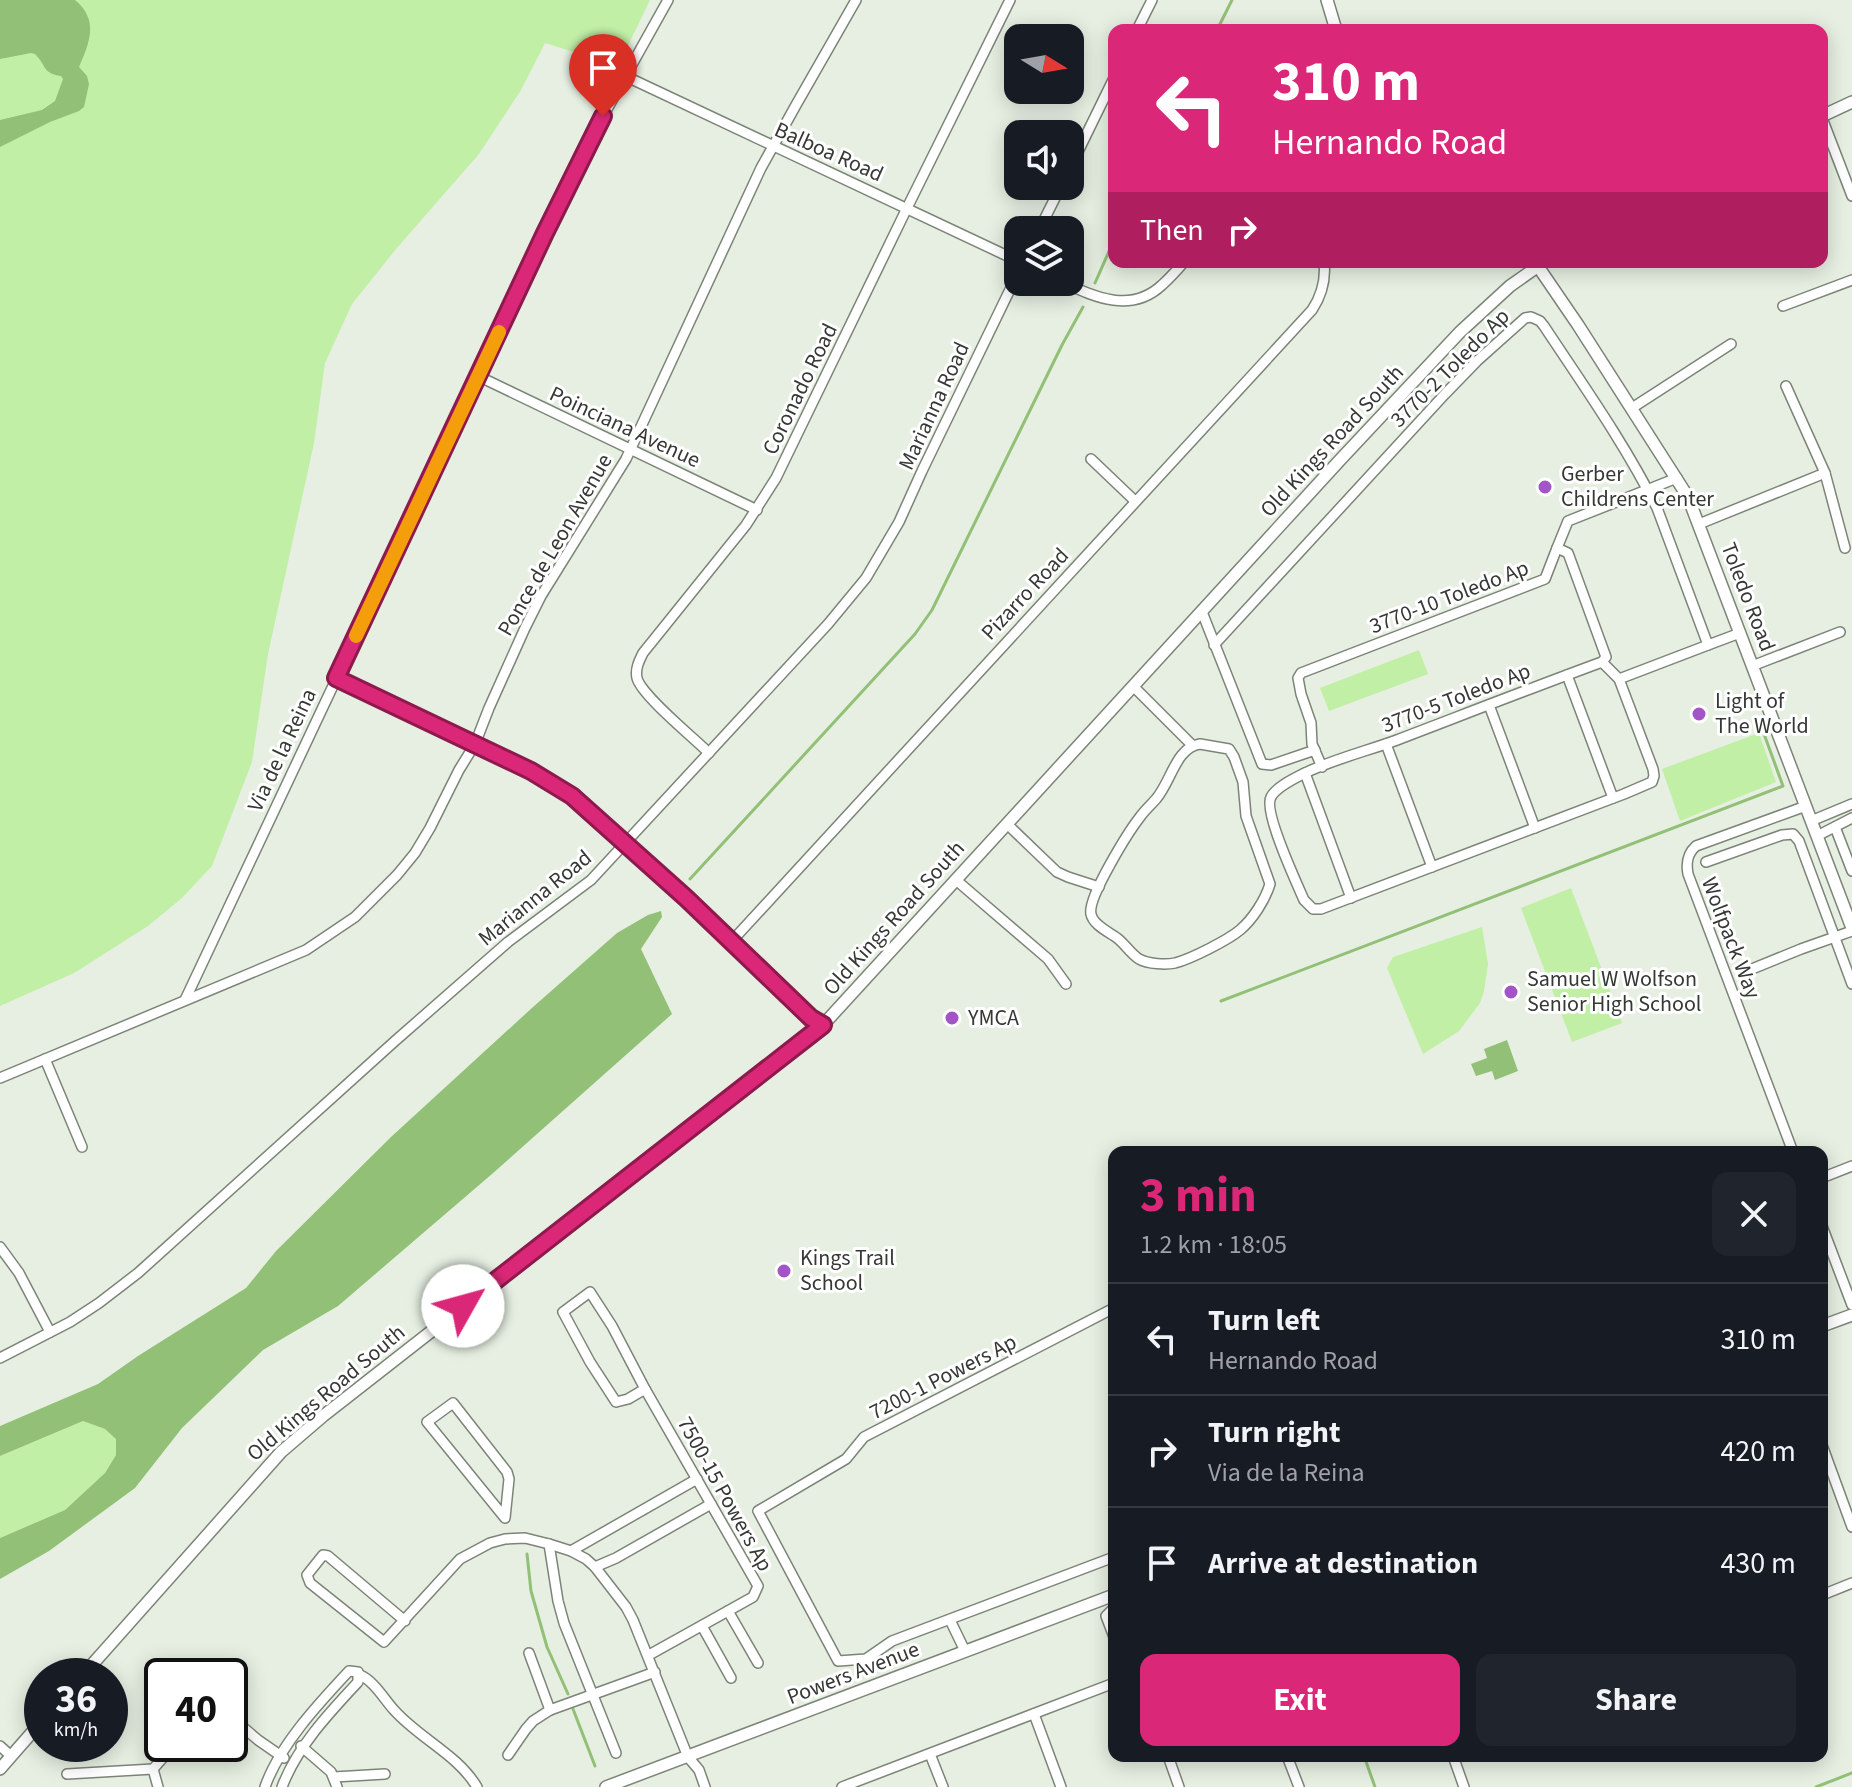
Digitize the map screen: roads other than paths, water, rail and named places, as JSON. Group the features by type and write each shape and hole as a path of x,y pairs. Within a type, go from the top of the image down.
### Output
{"street":[{"name":"Via de la Reina","path":"185,1000 592,136 668,0"},
{"name":"Ponce de Leon Avenue","path":"0,1078 306,950 355,917 415,853 475,744 530,617 631,449 773,146 856,0"},
{"name":"Coronado Road","path":"709,753 646,694 637,678 638,662 746,525 776,478 1010,0"},
{"path":"1140,24 1152,0"},
{"path":"1327,0 1334,24"},
{"name":"Balboa Road","path":"625,76 1004,254"},
{"path":"1084,139 1108,90"},
{"path":"1828,114 1852,102"},
{"path":"1828,133 1852,196"},
{"path":"1084,291 1105,300 1131,302 1162,286 1178,268"},
{"name":"Pizarro Road","path":"731,942 1312,310 1321,293 1324,268"},
{"name":"Old Kings Road South","path":"98,1658 281,1452 823,1025 1460,332 1533,268"},
{"name":"Toledo Road","path":"1542,268 1688,497 1852,930"},
{"path":"1783,306 1852,280"},
{"name":"Marianna Road","path":"0,1358 99,1303 138,1273 451,991 525,928 591,880 626,844 828,624 876,562 899,522 1007,296"},
{"name":"3770-2 Toledo Ap","path":"1214,645 1445,394 1492,346 1525,318 1531,317 1544,326 1648,490 1708,645"},
{"path":"1632,408 1731,344"},
{"name":"Poinciana Avenue","path":"478,376 757,510"},
{"path":"1786,386 1825,473 1845,548"},
{"path":"1091,459 1135,501"},
{"path":"1699,524 1825,473"},
{"path":"1322,767 1277,789 1269,803 1304,900 1313,909 1351,898 1652,782 1653,769 1619,679 1602,662 1606,657 1568,553 1557,548 1568,521 1677,478"},
{"name":"3770-10 Toledo Ap","path":"1322,767 1301,694 1298,678 1301,673 1545,579 1557,548"},
{"path":"1202,612 1262,764 1271,765 1315,750"},
{"path":"1752,666 1840,632"},
{"path":"1619,679 1740,633"},
{"name":"3770-5 Toledo Ap","path":"1322,767 1602,662"},
{"path":"1567,675 1613,798"},
{"path":"336,678 531,771 563,790 600,820 811,1018 823,1025"},
{"path":"1134,687 1192,745"},
{"path":"1489,705 1535,828"},
{"path":"1200,744 1229,749 1245,789 1246,816 1270,884 1267,894 1241,929 1181,961 1171,964 1148,961 1139,958 1124,943 1095,923 1090,913 1099,887 1140,817 1160,795 1185,751 1192,745 1200,744"},
{"path":"1386,744 1432,867"},
{"path":"1305,773 1351,898"},
{"path":"1811,821 1852,804"},
{"name":"Wolfpack Way","path":"1791,1146 1686,865 1696,846 1806,806"},
{"path":"1817,836 1852,818"},
{"path":"1007,824 1057,872 1099,887"},
{"path":"1835,827 1852,871"},
{"path":"1706,862 1782,835 1793,834 1799,841 1852,984"},
{"path":"956,880 1048,959 1066,984"},
{"path":"1747,971 1852,930"},
{"path":"45,1059 82,1147"},
{"path":"1828,1175 1852,1166"},
{"path":"1828,1242 1852,1305"},
{"path":"0,1247 19,1273 50,1332"},
{"name":"7500-15 Powers Ap","path":"645,1389 616,1402 563,1312 590,1292 758,1586 753,1597 649,1655"},
{"name":"7200-1 Powers Ap","path":"1108,1311 864,1437 846,1459 758,1511 838,1661 866,1659 892,1641 1108,1559"},
{"path":"1828,1324 1852,1315"},
{"path":"405,1621 328,1556 323,1555 307,1575 310,1583 384,1642 405,1621 460,1559 490,1543 505,1539 510,1528 507,1472 453,1403 427,1422 510,1528 586,1559 626,1607 649,1655 688,1757 699,1770 705,1787"},
{"path":"1828,1461 1852,1527"},
{"path":"571,1551 697,1479"},
{"path":"595,1567 711,1504"},
{"path":"549,1544 564,1623 616,1753"},
{"path":"1828,1593 1852,1583"},
{"name":"Powers Avenue","path":"606,1787 1108,1597"},
{"path":"728,1611 758,1663"},
{"path":"950,1620 965,1651"},
{"path":"702,1626 731,1678"},
{"path":"529,1653 550,1710"},
{"path":"265,1787 280,1755 293,1738 349,1671 356,1671 398,1714 460,1765 477,1787"},
{"path":"508,1755 533,1721 550,1710 655,1672"},
{"path":"282,1787 303,1747 358,1682 360,1675"},
{"path":"842,1787 1108,1685"},
{"path":"1034,1714 1061,1787"},
{"path":"248,1731 292,1764"},
{"path":"293,1738 336,1782 385,1774"},
{"path":"0,1769 24,1741"},
{"path":"0,1746 11,1756"},
{"path":"930,1754 943,1787"},
{"path":"67,1774 153,1769 159,1762"},
{"path":"1170,1762 1179,1787"},
{"path":"1289,1762 1299,1787"},
{"path":"1455,1762 1464,1787"},
{"path":"153,1769 158,1787"}],"waterway":[{"path":"1220,24 1232,0"},
{"path":"1095,283 1108,254"},
{"path":"690,879 915,634 932,610 1083,307"},
{"path":"1221,1001 1783,786 1764,734"},
{"path":"527,1554 531,1591 547,1647 568,1694"},
{"path":"573,1709 595,1766"},
{"path":"1366,1762 1375,1787"},
{"path":"1816,1787 1852,1773"}],"place":[{"name":"Gerber Childrens Center","path":"1545,487"},
{"name":"Light of The World","path":"1699,714"},
{"name":"Samuel W Wolfson Senior High School","path":"1511,992"},
{"name":"YMCA","path":"952,1018"},
{"name":"Kings Trail School","path":"784,1271"}]}
